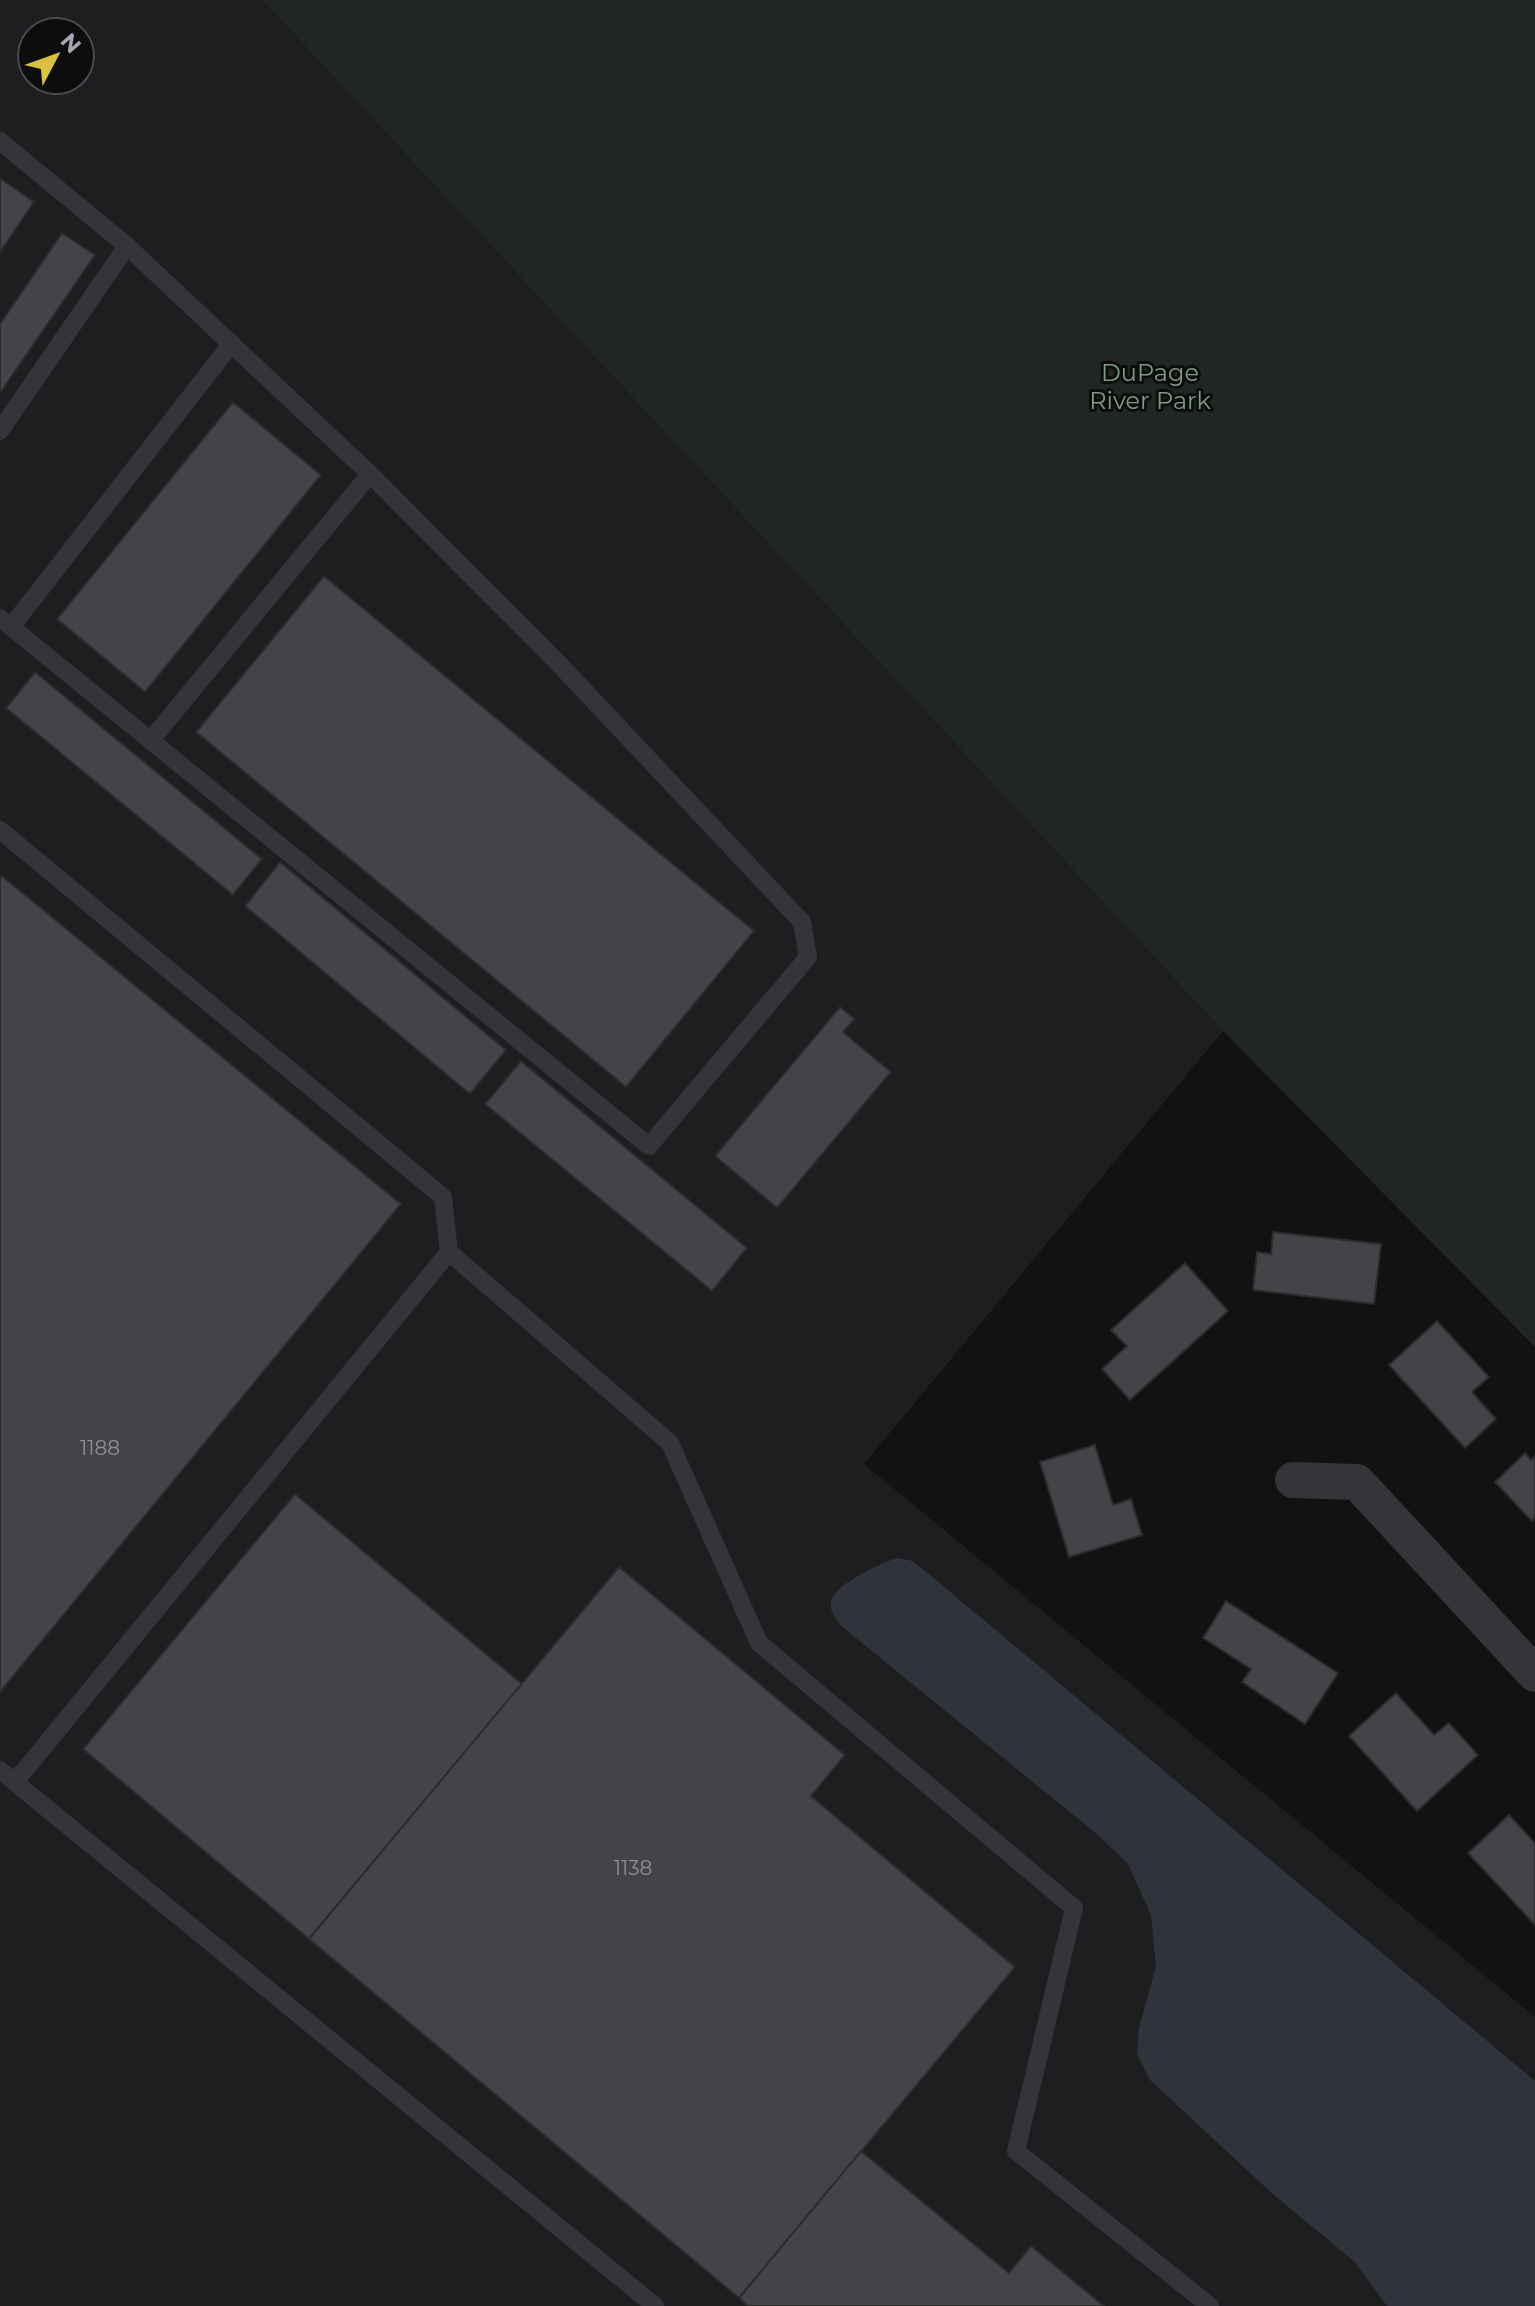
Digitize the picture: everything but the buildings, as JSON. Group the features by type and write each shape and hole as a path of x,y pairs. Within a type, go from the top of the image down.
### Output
{"street":[{"path":"1293,1480 1357,1482 1535,1674"}],"lane":[{"path":"0,141 127,246 232,343 370,474 560,665 802,922 808,957 649,1146 6,622 232,343"},
{"path":"0,431 127,246"},
{"path":"151,740 370,474"},
{"path":"0,830 443,1197 449,1252 670,1443 759,1643 1074,1908 1016,2151 1210,2306"},
{"path":"449,1252 7,1776 655,2306"}],"shaded area":[{"path":"0,0 262,0 1223,1031 864,1464 1535,2017 1535,2306 0,2306"},
{"path":"897,1558 913,1561 1535,2081 1535,2306 1387,2306 1355,2262 1274,2195 1150,2080 1137,2054 1139,2028 1156,1966 1151,1915 1128,1864 1098,1835 840,1625 833,1614 831,1601 834,1594 870,1569"}],"green space":[{"name":"DuPage River Park","path":"262,0 1535,0 1535,1347 1223,1031"}]}
